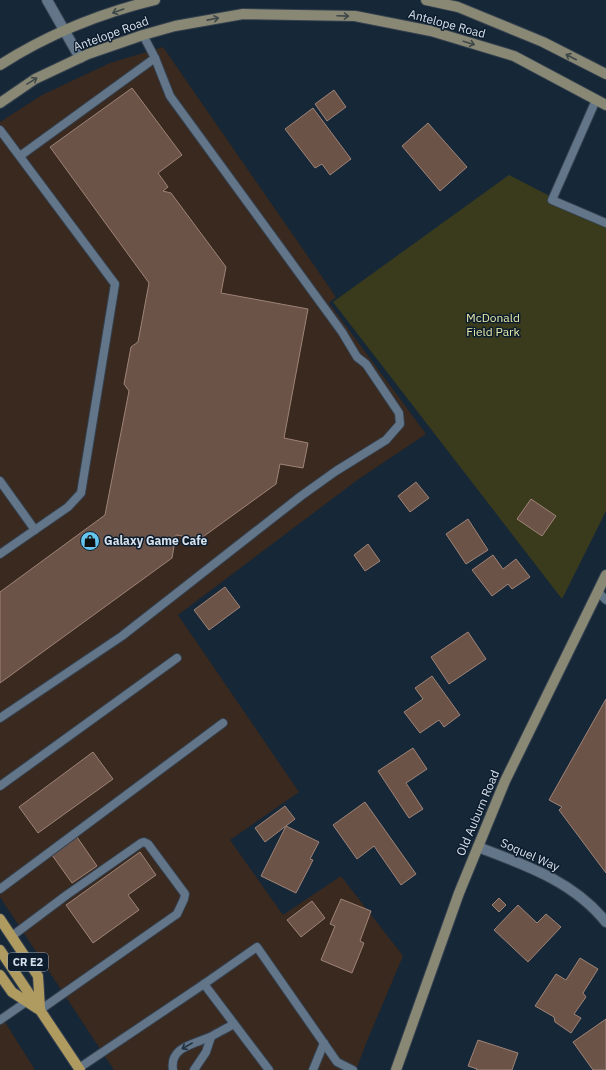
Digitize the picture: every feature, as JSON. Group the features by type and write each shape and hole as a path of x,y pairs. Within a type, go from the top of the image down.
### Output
{"main road":[{"name":"Antelope Road","path":"0,65 65,30 130,6 155,0"},
{"name":"Antelope Road","path":"426,0 458,8 543,42 606,74"},
{"name":"Antelope Road","path":"0,103 36,79 80,58 175,26 242,14 355,16 431,31 514,56 606,105"},
{"name":"Old Auburn Road","path":"396,1070 459,892 505,781 606,575"},
{"name":"CR E2","path":"0,919 38,976 40,1010"},
{"path":"0,950 40,1010"},
{"name":"CR E2","path":"0,975 12,992 40,1010 80,1069"}],"street":[{"path":"46,0 65,30 80,58"},
{"name":"Soquel Way","path":"478,846 544,873 576,893 606,922"}],"lane":[{"path":"0,718 122,636 301,496 336,471 386,440 400,424 399,413 366,364 357,357 342,332 170,96 155,58 142,36"},
{"path":"20,156 155,58"},
{"path":"596,100 552,200 606,223"},
{"path":"0,130 115,284 81,493 68,507 0,554"},
{"path":"0,481 35,530"},
{"path":"598,592 606,600"},
{"path":"0,786 177,658"},
{"path":"0,890 223,723"},
{"path":"12,936 68,894 144,842 148,844 185,894 177,914 40,1010"},
{"path":"80,1069 257,947 337,1062 353,1070"},
{"path":"204,984 269,1070"},
{"path":"0,1020 26,1002"},
{"path":"172,1070 174,1057 186,1045 211,1036 234,1024"},
{"path":"194,1070 206,1052 211,1036"},
{"path":"313,1070 324,1043"}],"shaded area":[{"path":"163,47 336,297 329,303 426,434 356,481 178,615 299,792 230,840 283,915 341,876 403,956 356,1070 114,1070 0,897 0,122 42,95 110,63"},
{"path":"0,1014 35,1070 0,1070"}],"green space":[{"name":"McDonald Field Park","path":"509,175 606,225 606,511 562,599 333,302"}],"building":[{"path":"132,88 182,155 158,173 168,187 163,191 171,193 226,267 221,293 308,309 284,438 308,443 303,468 280,464 276,484 200,539 176,535 172,558 0,683 0,592 105,515 129,391 124,384 131,347 138,342 149,283 50,147"},
{"path":"334,90 346,107 327,121 315,104"},
{"path":"313,108 351,159 330,175 322,164 315,168 285,129"},
{"path":"428,123 467,167 440,191 402,146"},
{"path":"416,482 429,498 410,512 398,496"},
{"path":"531,499 556,516 542,536 517,519"},
{"path":"468,519 488,550 466,564 446,534"},
{"path":"368,544 380,561 365,571 354,555"},
{"path":"493,555 503,569 516,559 530,577 512,589 508,584 492,596 472,570"},
{"path":"225,587 240,607 209,630 194,610"},
{"path":"468,632 486,659 449,684 431,657"},
{"path":"432,676 460,715 444,727 439,720 420,733 404,712 423,699 415,688"},
{"path":"606,699 606,873 559,810 562,807 549,800"},
{"path":"413,748 427,769 406,783 423,809 409,818 378,771"},
{"path":"93,752 113,779 38,833 19,807"},
{"path":"365,802 416,874 401,885 374,846 357,859 333,825"},
{"path":"285,806 295,819 265,842 255,828"},
{"path":"286,826 319,842 310,859 313,860 296,893 261,876"},
{"path":"77,837 97,866 72,883 52,855"},
{"path":"140,852 156,875 128,895 139,910 93,943 66,905"},
{"path":"499,898 506,905 499,912 492,905"},
{"path":"341,899 371,911 360,941 364,943 352,973 321,960 335,926 330,924"},
{"path":"312,901 325,918 301,937 287,920"},
{"path":"518,905 537,923 546,914 561,927 528,962 494,930"},
{"path":"580,958 598,969 583,993 586,997 574,1014 581,1018 571,1033 555,1022 554,1017 535,1006 556,974 566,980"},
{"path":"606,1019 606,1070 593,1070 573,1042"},
{"path":"478,1040 518,1053 512,1070 476,1070 477,1069 468,1066"}],"place":[{"name":"Galaxy Game Cafe","path":"90,541"}]}
